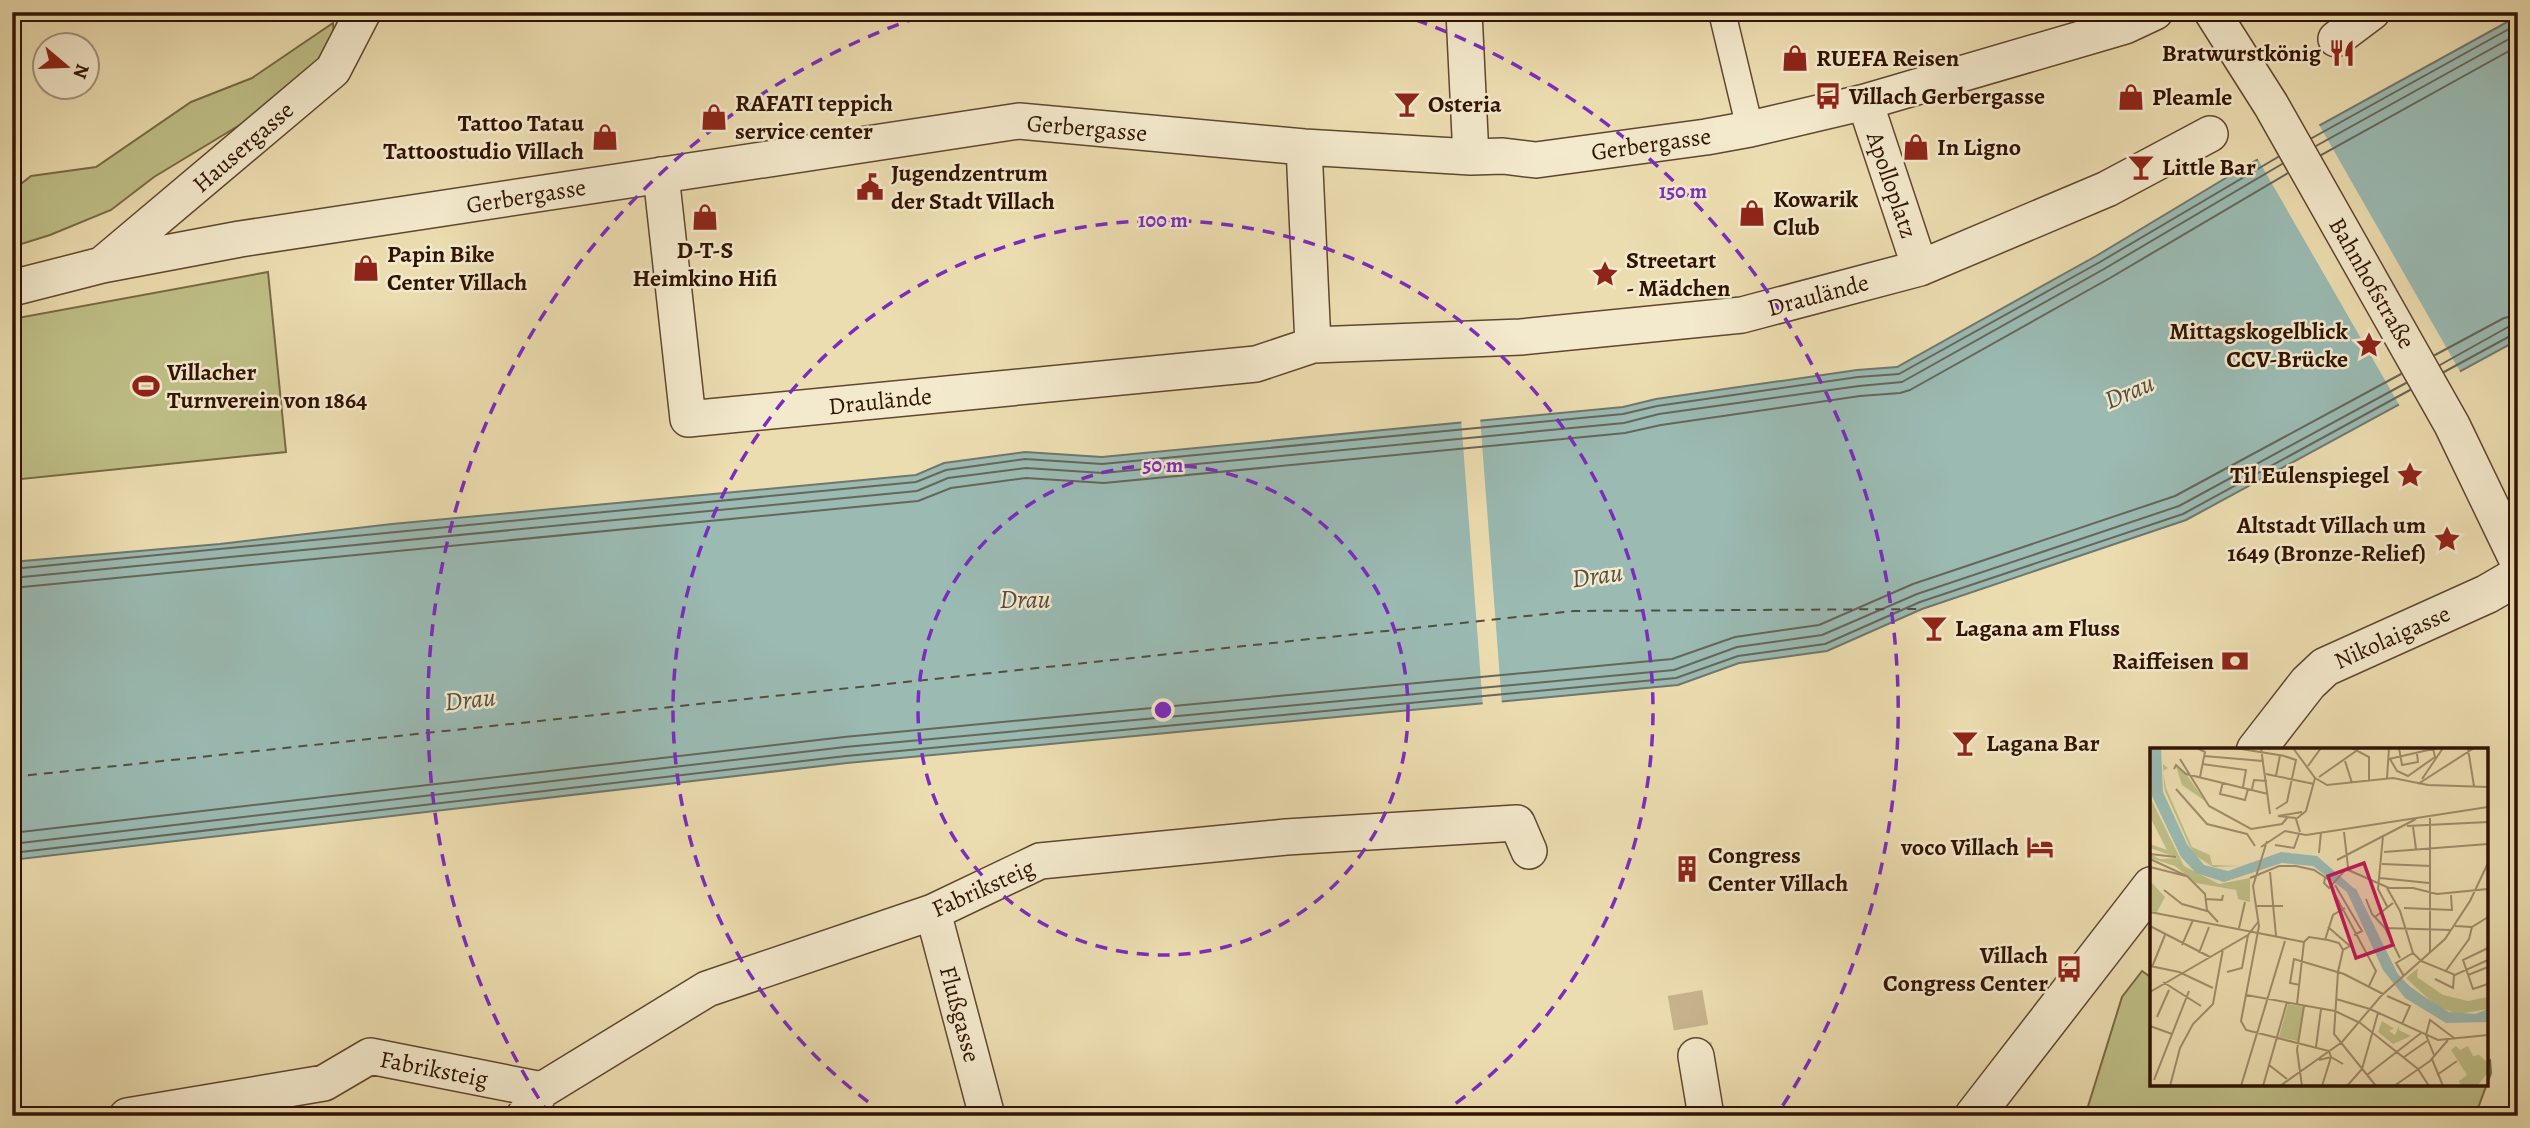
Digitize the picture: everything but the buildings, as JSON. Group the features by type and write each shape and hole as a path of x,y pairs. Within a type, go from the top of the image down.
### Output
{"street":[{"name":"Hausergasse","path":"102,265 332,70 363,12"},
{"path":"1464,12 1471,157"},
{"path":"1722,12 1750,129"},
{"name":"Gerbergasse","path":"12,288 102,265 240,239 1019,121 1304,147 1471,157 1503,156 1536,160 1750,129 1865,102 2125,26 2155,12"},
{"name":"Bahnhofstraße","path":"2212,12 2271,105 2452,425 2518,562"},
{"path":"2336,39 2372,12"},
{"name":"Apolloplatz","path":"1865,102 1920,268"},
{"name":"Draulände","path":"661,176 688,419 1256,364 1313,345 1521,337 1742,316 1920,268 2107,189 2210,134"},
{"path":"1304,147 1313,345"},
{"name":"Nikolaigasse","path":"2258,748 2308,683 2325,667 2487,594 2518,576"},
{"name":"Fabriksteig","path":"127,1116 324,1083 370,1056 533,1103 706,989 933,912 1040,861 1313,835 1517,822 1530,851"},
{"path":"1974,1116 2150,889"},
{"name":"Flußgasse","path":"933,912 987,1116"},
{"path":"1696,1056 1706,1116"}],"green space":[{"path":"333,23 335,44 320,67 243,123 154,177 111,210 12,247 12,191 31,176 96,167 191,102 252,78"},
{"name":"Villacher Turnverein von 1864","path":"268,272 286,452 12,480 12,319"},
{"path":"2142,971 2150,977 2150,1086 2486,1086 2475,1116 2085,1116 2122,997"},
{"path":"2488,1059 2490,1060 2491,1073 2488,1081"}],"water":[{"name":"Drau","path":"2518,16 2518,340 2186,520 1922,609 1827,651 1739,663 1678,685 847,763 12,860 12,562 916,475 944,463 1025,452 1102,457 1623,407 1656,399 1857,370 1897,367 2096,256 2244,167"}],"pier":[{"path":"2318,123 2462,375 2401,408 2256,156"},
{"path":"1480,417 1502,705 1483,707 1461,418"}],"ferry route":[{"path":"12,777 1574,611 1922,609"}],"tunnel":[{"path":"1685,993 1696,1056"}],"place":[{"name":"Bratwurstkönig","path":"2342,53"},
{"name":"RUEFA Reisen","path":"1795,58"},
{"name":"Villach Gerbergasse","path":"1828,96"},
{"name":"Pleamle","path":"2131,97"},
{"name":"Osteria","path":"1407,104"},
{"name":"RAFATI teppich service center","path":"714,117"},
{"name":"Tattoo Tatau Tattoostudio Villach","path":"605,137"},
{"name":"In Ligno","path":"1916,147"},
{"name":"Little Bar","path":"2141,167"},
{"name":"Jugendzentrum der Stadt Villach","path":"870,187"},
{"name":"Kowarik Club","path":"1752,213"},
{"name":"D-T-S Heimkino Hifi","path":"705,217"},
{"name":"Papin Bike Center Villach","path":"366,268"},
{"name":"Streetart - Mädchen","path":"1605,274"},
{"name":"Mittagskogelblick CCV-Brücke","path":"2369,345"},
{"name":"Villacher Turnverein von 1864","path":"146,386"},
{"name":"Til Eulenspiegel","path":"2410,475"},
{"name":"Altstadt Villach um 1649 (Bronze-Relief)","path":"2447,539"},
{"name":"Lagana am Fluss","path":"1934,628"},
{"name":"Raiffeisen","path":"2235,661"},
{"name":"Lagana Bar","path":"1965,743"},
{"name":"voco Villach","path":"2040,847"},
{"name":"Congress Center Villach","path":"1687,869"},
{"name":"Villach Congress Center","path":"2069,969"}]}
